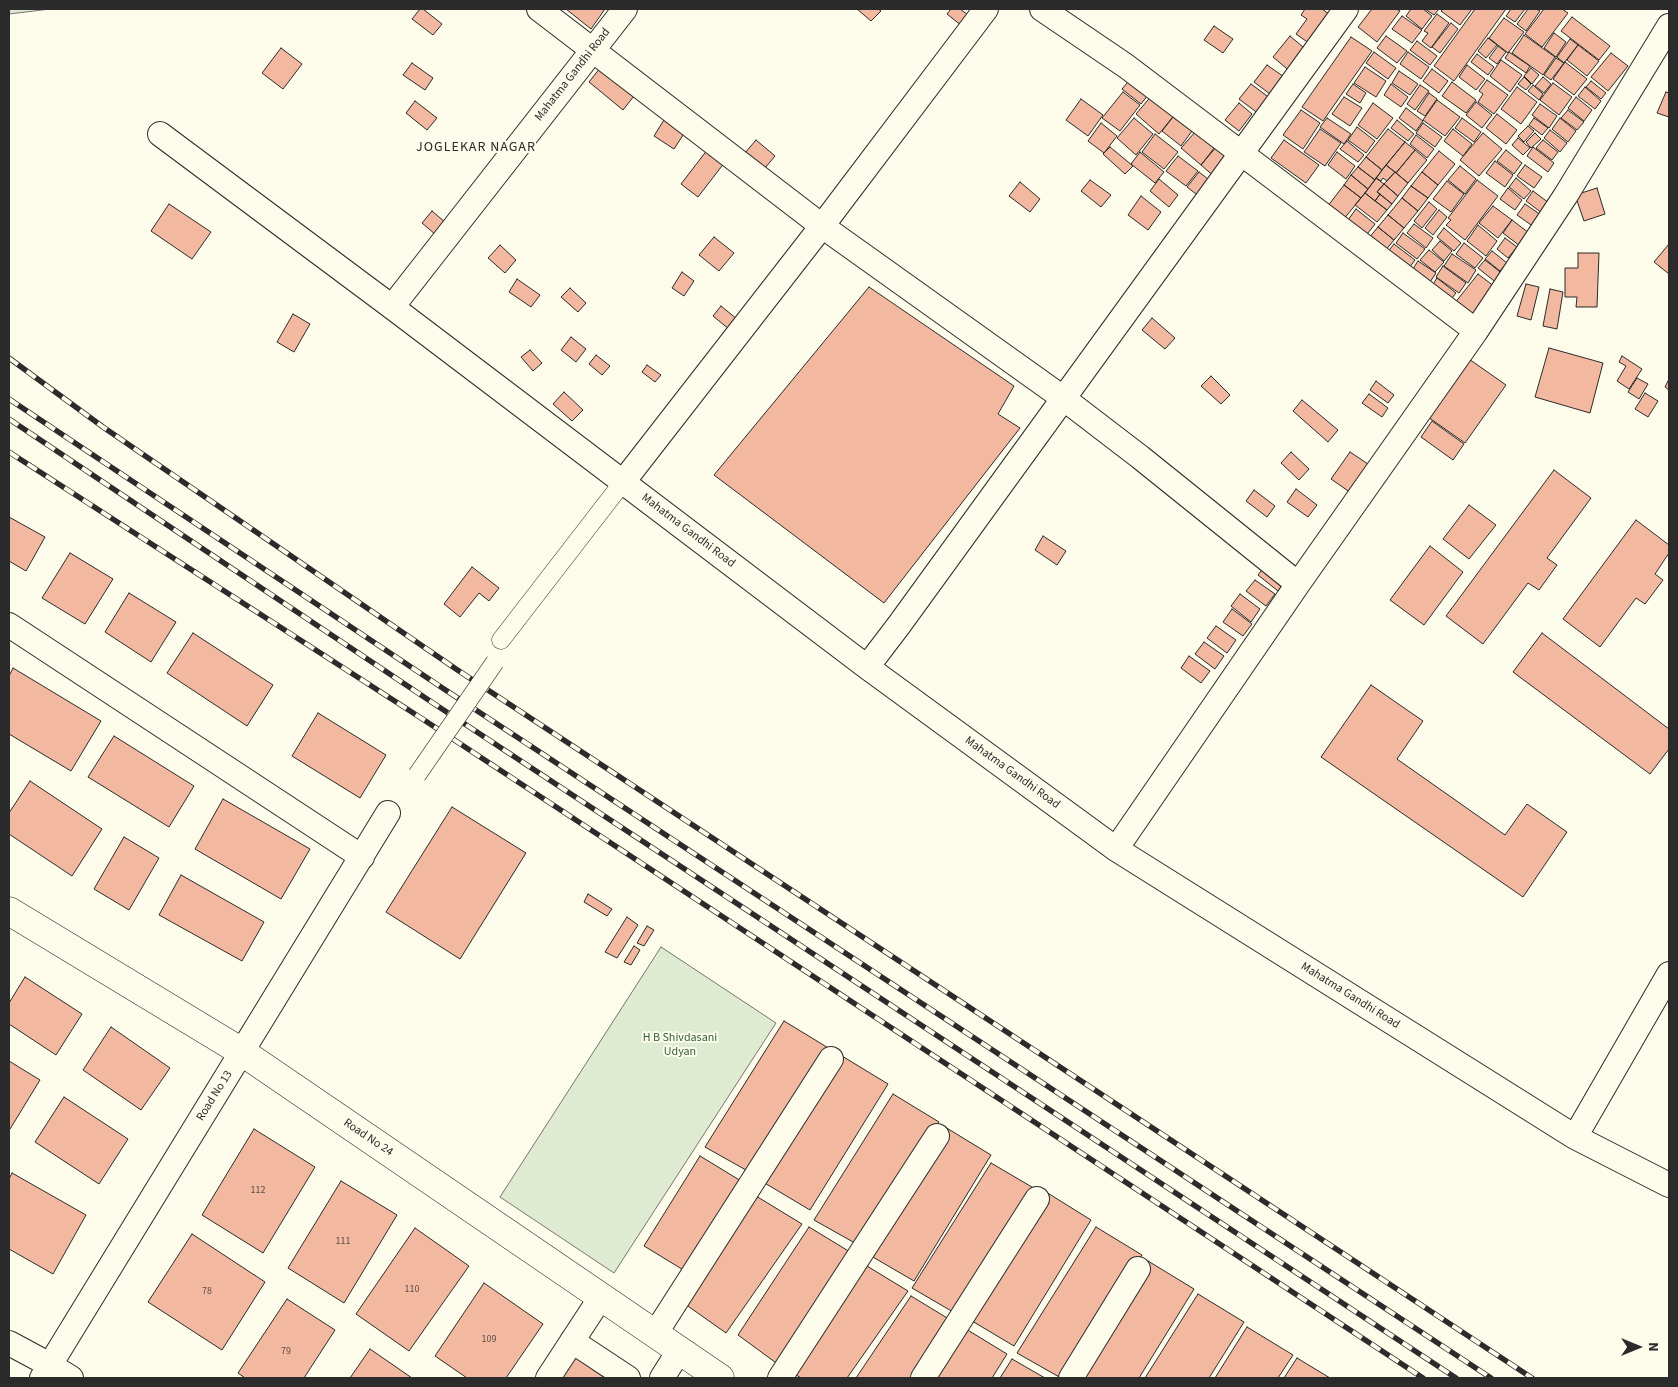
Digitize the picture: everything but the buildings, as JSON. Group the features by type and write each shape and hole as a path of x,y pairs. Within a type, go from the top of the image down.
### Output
{"street":[{"path":"539,9 822,226 1063,398 1140,457 1298,584"},
{"name":"Mahatma Gandhi Road","path":"392,307 625,9"},
{"path":"501,640 822,226 986,9"},
{"path":"1042,9 1126,66 1476,331"},
{"path":"867,666 1346,9"},
{"path":"1116,850 1298,584 1476,331 1566,195 1669,26"},
{"name":"Mahatma Gandhi Road","path":"160,134 867,666 1116,850 1575,1137 1669,1185"},
{"path":"9,625 362,858"},
{"path":"417,775 495,662"},
{"name":"Road No 13","path":"46,1372 388,813"},
{"name":"Road No 24","path":"9,912 242,1052 720,1378"},
{"path":"1575,1137 1669,974"},
{"path":"655,1334 831,1059"},
{"path":"780,1378 936,1136"},
{"path":"923,1378 1037,1200"},
{"path":"1071,1378 1138,1269"},
{"path":"548,1378 601,1297"},
{"path":"572,1341 628,1378"},
{"path":"9,1344 46,1372 70,1378"},
{"path":"662,1378 679,1351"}],"green space":[{"path":"9,9 50,9 9,14"},
{"name":"H B Shivdasani Udyan","path":"661,947 776,1023 614,1273 500,1197"}],"railway":[{"path":"9,358 103,427 456,669 1532,1378"},
{"path":"9,399 444,689 1491,1378"},
{"path":"9,419 433,703 1456,1378"},
{"path":"9,452 421,718 1423,1378"}],"district":[{"name":"JOGLEKAR NAGAR","path":"476,148"}]}
